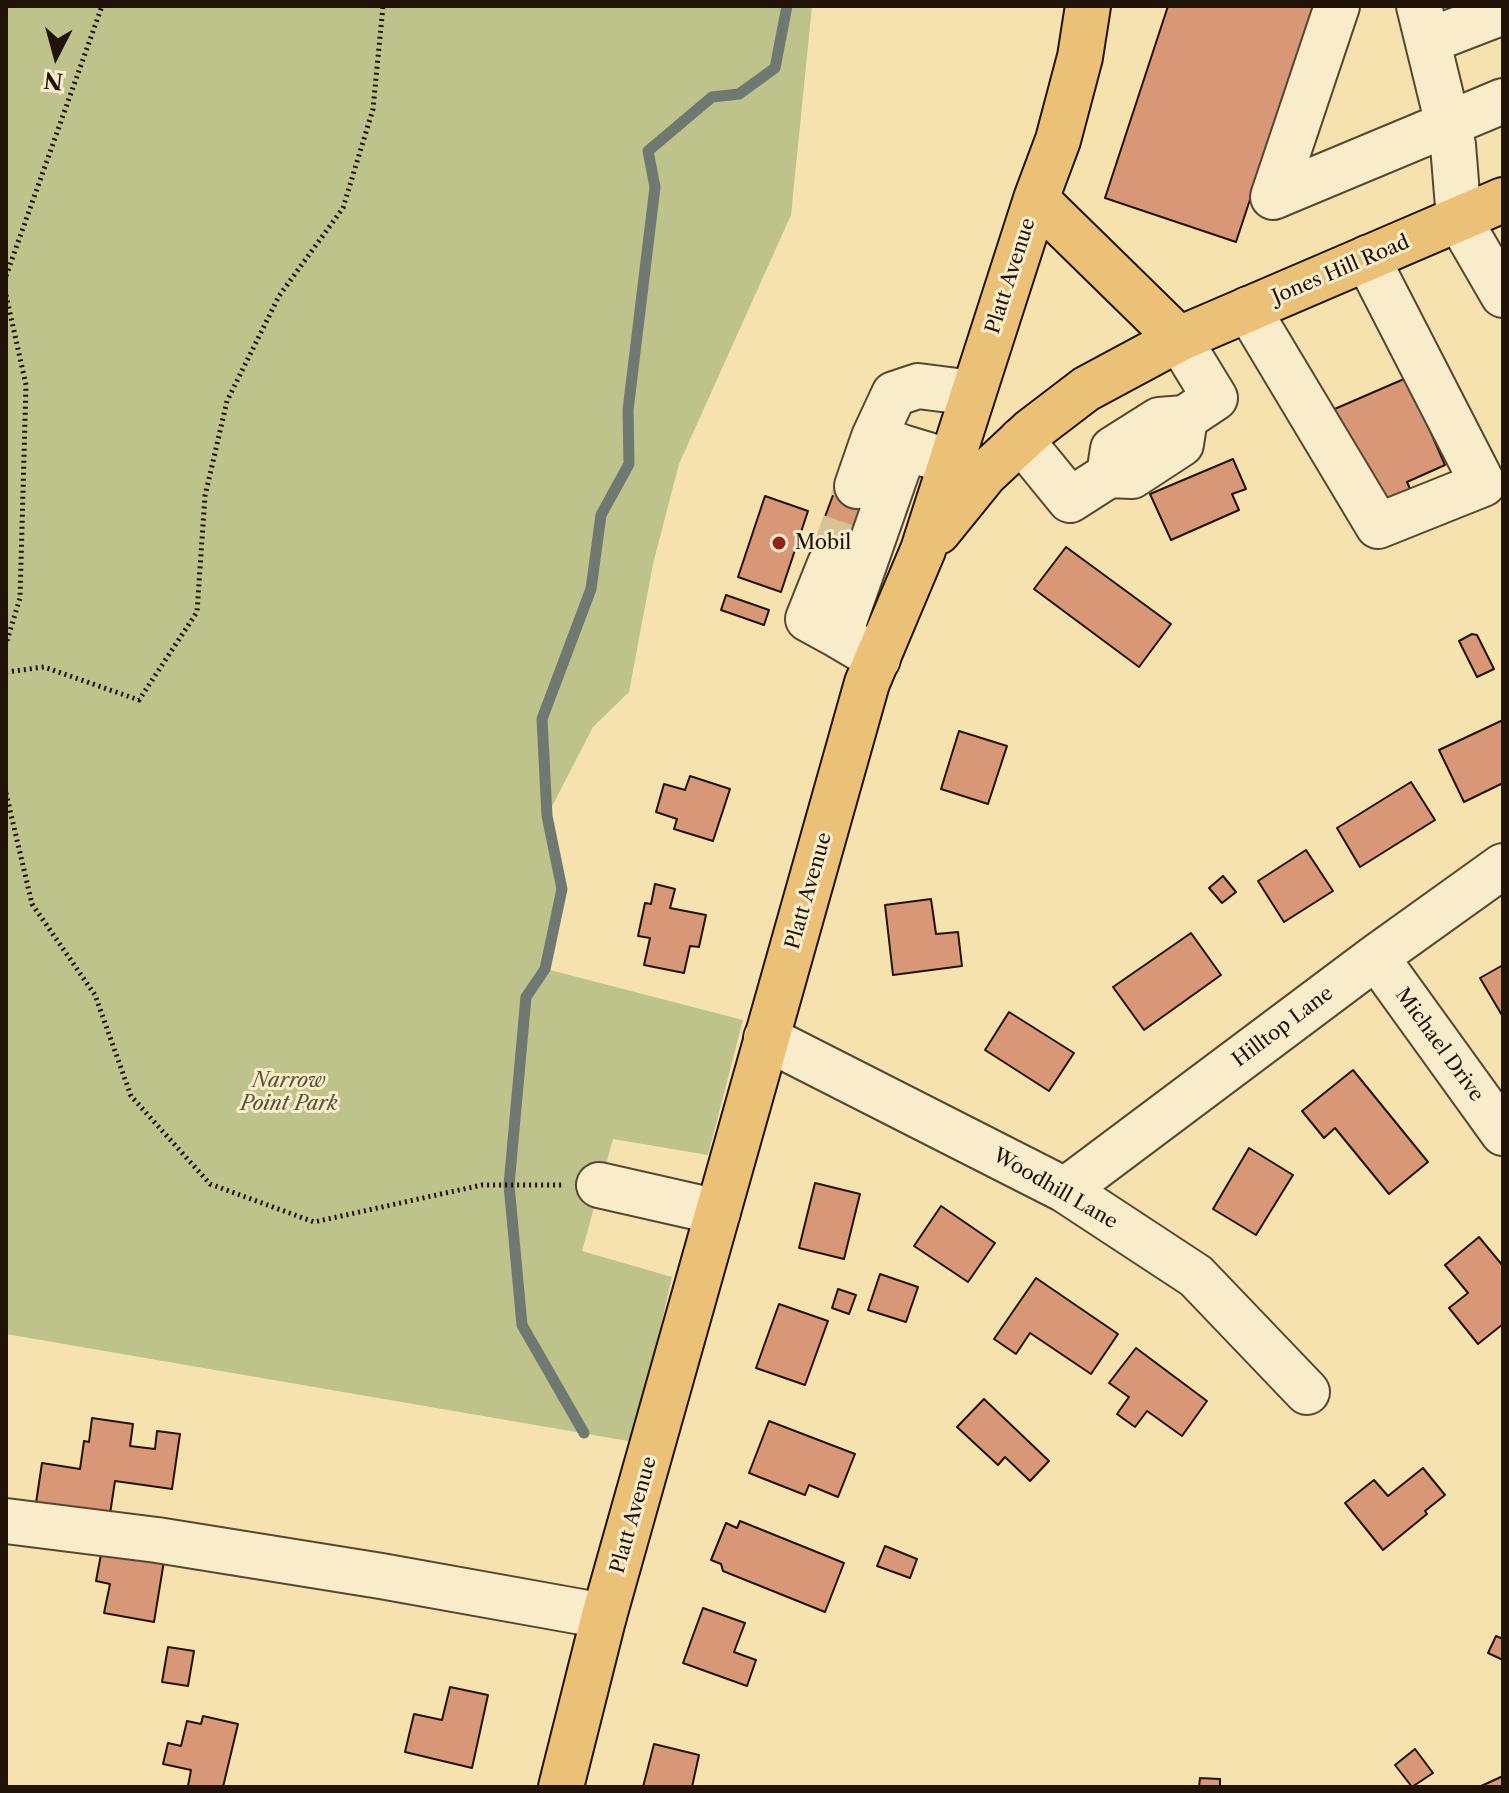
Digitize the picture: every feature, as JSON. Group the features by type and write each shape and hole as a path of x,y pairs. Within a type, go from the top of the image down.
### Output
{"main road":[{"name":"Platt Avenue","path":"561,1787 604,1616 867,683 923,550 1036,199 1058,140 1080,57 1088,6"},
{"path":"1036,199 1179,339"},
{"name":"Jones Hill Road","path":"923,550 985,474 1021,440 1086,389 1179,339 1503,200"}],"street":[{"path":"1337,6 1273,197 1503,101"},
{"path":"1503,12 1423,24 1453,145 1459,219 1503,295"},
{"path":"1248,309 1378,526 1483,484 1367,258"},
{"path":"1021,440 1070,500 1109,475 1132,476 1181,444 1185,418 1215,398 1179,339"},
{"path":"839,636 889,442 894,394 918,386 973,393"},
{"path":"889,442 951,462"},
{"path":"857,486 889,442"},
{"path":"830,564 808,619 878,659"},
{"name":"Hilltop Lane","path":"1065,1190 1503,866"},
{"name":"Michael Drive","path":"1376,957 1503,1133"},
{"name":"Woodhill Lane","path":"766,1038 1065,1190 1196,1276 1307,1392"},
{"path":"599,1185 718,1212"},
{"path":"6,1521 157,1540 604,1616"}],"path":[{"path":"6,276 102,6"},
{"path":"6,672 44,667 139,700 197,612 205,496 227,401 279,296 343,208 373,109 383,6"},
{"path":"6,295 26,385 20,598 6,644"},
{"path":"6,793 32,904 95,995 131,1096 210,1184 314,1222 482,1185 599,1185"}],"green space":[{"name":"Narrow Point Park","path":"6,6 812,6 791,215 679,464 653,564 629,692 593,727 547,816 562,889 546,969 743,1020 708,1155 613,1139 582,1251 672,1277 634,1442 6,1334"}],"building":[{"path":"1168,6 1314,6 1236,242 1105,198"},
{"path":"1404,379 1408,380 1445,465 1407,482 1414,498 1385,511 1330,411"},
{"path":"1233,459 1246,489 1232,494 1239,510 1171,540 1150,494"},
{"path":"839,479 878,494 850,571 810,557"},
{"path":"765,496 808,511 781,592 738,577"},
{"path":"1066,547 1171,624 1139,667 1034,589"},
{"path":"726,595 769,610 764,625 721,610"},
{"path":"1472,634 1477,635 1494,669 1477,677 1459,641"},
{"path":"1503,720 1503,783 1464,802 1439,750"},
{"path":"959,731 1007,746 988,804 941,789"},
{"path":"690,776 730,789 713,841 674,829 677,819 656,812 664,784 685,790"},
{"path":"1411,782 1435,820 1360,867 1337,828"},
{"path":"1306,850 1333,891 1284,922 1258,881"},
{"path":"1223,876 1236,892 1222,903 1209,888"},
{"path":"655,884 675,889 670,908 706,915 699,947 690,946 684,973 644,965 650,938 638,936 645,903 651,904"},
{"path":"931,899 936,934 958,932 962,966 893,975 885,905"},
{"path":"1191,933 1221,975 1144,1030 1113,987"},
{"path":"1503,965 1503,1017 1480,978"},
{"path":"1009,1012 1074,1053 1049,1091 985,1050"},
{"path":"1353,1070 1428,1162 1389,1194 1335,1128 1324,1138 1302,1111"},
{"path":"1249,1148 1293,1175 1256,1235 1213,1209"},
{"path":"815,1183 860,1194 844,1259 799,1248"},
{"path":"941,1206 995,1243 968,1282 914,1246"},
{"path":"1479,1237 1503,1266 1503,1324 1478,1344 1449,1308 1468,1293 1445,1265"},
{"path":"880,1274 918,1287 906,1322 868,1310"},
{"path":"1036,1278 1118,1334 1091,1374 1030,1333 1016,1354 994,1339"},
{"path":"838,1289 856,1295 849,1314 832,1308"},
{"path":"779,1304 828,1321 805,1385 756,1368"},
{"path":"1136,1348 1207,1401 1182,1436 1147,1411 1135,1427 1117,1414 1129,1397 1109,1383"},
{"path":"984,1399 1049,1461 1030,1481 1005,1457 998,1465 957,1427"},
{"path":"92,1418 133,1424 130,1446 155,1449 157,1431 180,1434 172,1489 115,1481 110,1514 36,1503 42,1463 80,1469 84,1441 89,1442"},
{"path":"769,1421 855,1454 838,1497 809,1485 805,1495 749,1473"},
{"path":"1423,1468 1445,1495 1383,1550 1345,1503 1374,1480 1388,1496"},
{"path":"740,1521 844,1563 825,1612 723,1571 721,1564 711,1560 726,1523 737,1528"},
{"path":"885,1546 917,1559 910,1578 877,1566"},
{"path":"102,1549 164,1561 154,1622 104,1613 110,1584 96,1581"},
{"path":"703,1608 745,1623 734,1652 756,1660 747,1686 683,1663"},
{"path":"1496,1636 1503,1639 1503,1660 1488,1653"},
{"path":"168,1647 194,1651 188,1686 162,1682"},
{"path":"450,1687 488,1695 472,1768 405,1752 414,1714 442,1720"},
{"path":"203,1716 238,1724 223,1787 188,1786 191,1770 163,1764 168,1743 181,1746 187,1721 201,1724"},
{"path":"654,1744 699,1755 692,1787 643,1787"},
{"path":"1415,1749 1433,1773 1412,1787 1395,1765"},
{"path":"1503,1776 1503,1787 1479,1787"},
{"path":"1200,1778 1220,1779 1220,1787 1199,1787"}],"waterway":[{"path":"584,1433 522,1325 509,1185 526,997 545,969 562,889 547,816 542,719 591,589 601,515 629,464 628,410 655,187 648,151 712,97 739,94 775,68 787,6"}],"tunnel":[{"path":"830,564 857,486"}],"place":[{"name":"Mobil","path":"779,543"}]}
